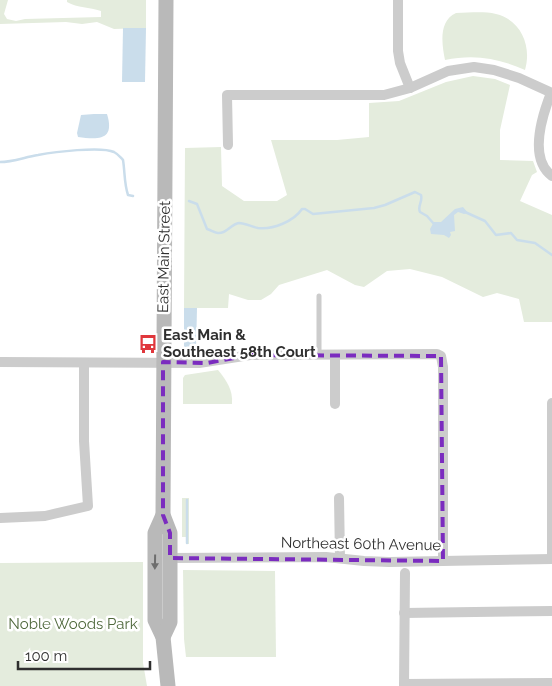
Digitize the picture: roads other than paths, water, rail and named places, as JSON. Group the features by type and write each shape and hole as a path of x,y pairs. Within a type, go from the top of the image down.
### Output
{"main road":[{"name":"East Main Street","path":"164,637 170,622 170,533 163,515 166,0"},
{"name":"East Main Street","path":"163,515 155,533 155,620 164,637 168,686"}],"street":[{"path":"398,0 398,51 400,63 410,88"},
{"path":"228,145 227,95 384,95 410,88 448,71 474,67 494,70 519,78 551,93 541,118 539,130 540,160 546,172 552,176"},
{"path":"0,362 207,363 233,356 250,354 431,353 441,356 444,383 443,561"},
{"path":"335,355 335,404"},
{"path":"0,518 45,516 88,506 84,440 84,363"},
{"path":"552,403 552,559"},
{"path":"339,498 340,558"},
{"name":"Northeast 60th Avenue","path":"170,558 340,558 364,561 552,559"},
{"path":"405,573 404,685 552,683"},
{"path":"404,613 552,611"}],"lane":[{"path":"318,296 318,354"},
{"path":"405,561 405,573"}],"water":[{"path":"123,28 146,28 145,82 122,82"},
{"path":"107,114 109,129 107,133 99,138 78,137 77,133 81,115"},
{"path":"463,207 468,213 458,212 454,215 455,231 450,232 449,238 444,235 431,234 430,229 434,222 441,222 455,209"},
{"path":"184,308 197,308 196,351 187,351 184,348"}],"waterway":[{"path":"0,162 66,151 108,150 123,160 128,195 133,196"},
{"path":"189,201 197,204 207,229 221,233 239,223 258,228 270,228 289,221 302,209 313,214 374,208 415,192 421,195 420,212 427,216 434,224"},
{"path":"465,212 485,221 496,235 511,233 517,240 535,243 552,255"},
{"path":"187,500 187,543"}],"place":[{"name":"East Main & Southeast 58th Court","path":"148,344"}],"park label":[{"name":"Noble Woods Park","path":"73,624"}]}
